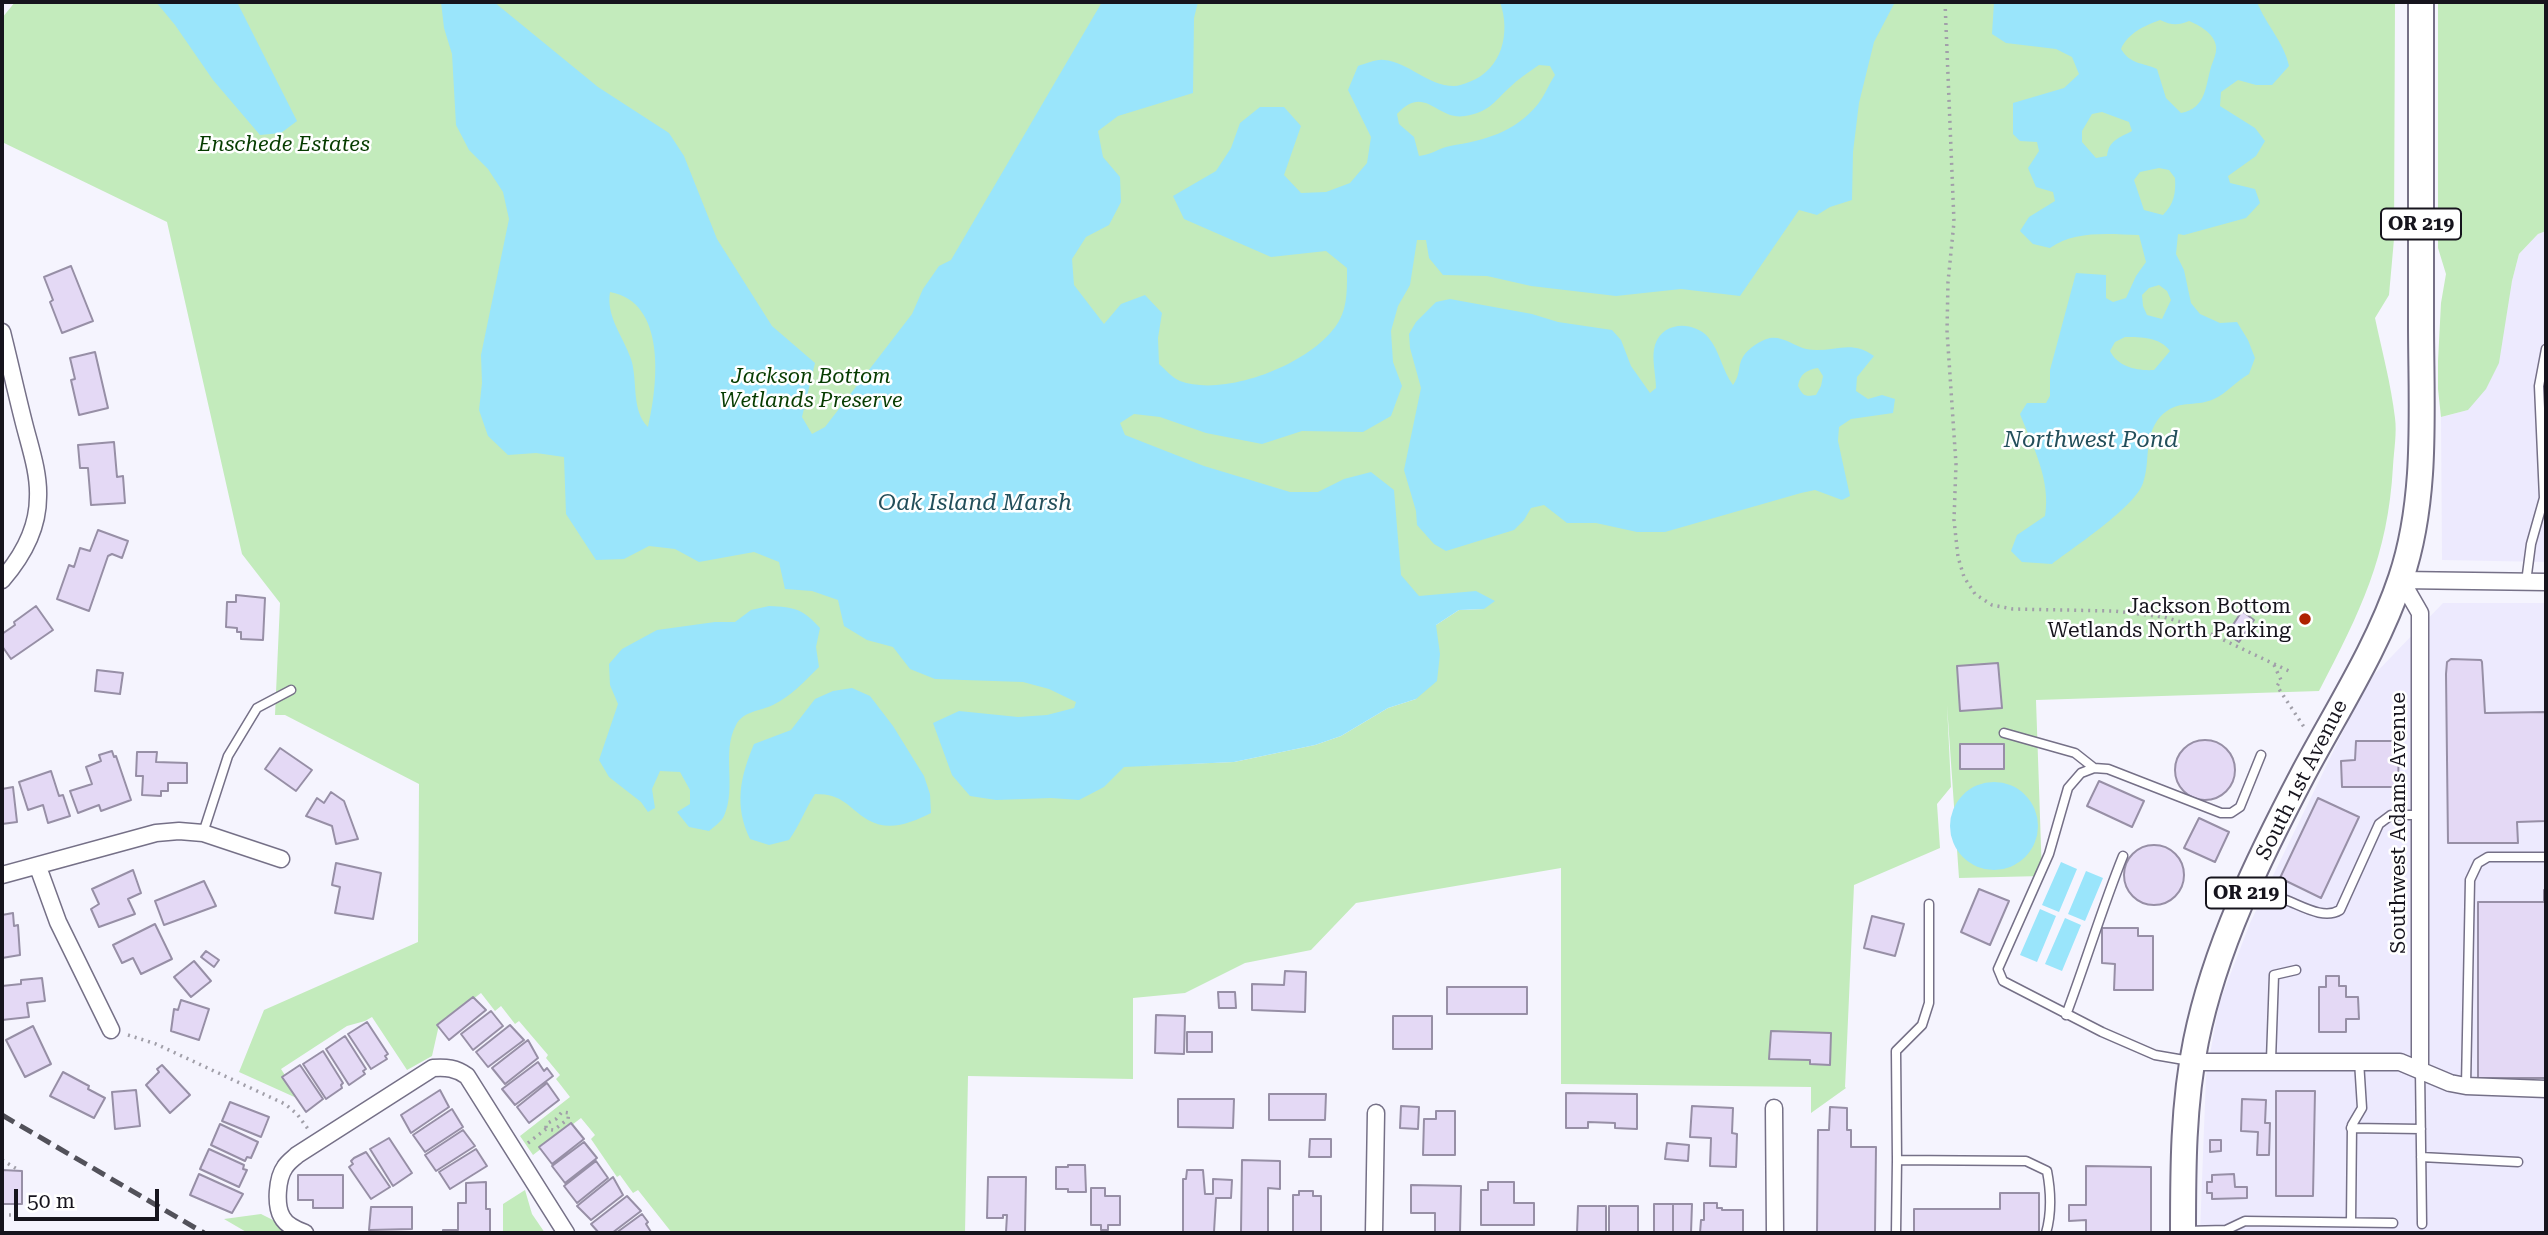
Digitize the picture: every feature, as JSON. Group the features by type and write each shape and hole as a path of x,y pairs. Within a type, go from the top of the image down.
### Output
{"main road":[{"name":"OR 219","path":"2401,580 2413,528 2420,447 2421,2"},
{"name":"South 1st Avenue","path":"2183,1232 2186,1109 2192,1062 2207,996 2229,933 2259,862 2378,633 2401,580"}],"street":[{"path":"2,332 35,468 38,498 34,525 27,543 2,580"},
{"path":"2401,580 2546,582"},
{"name":"Southwest Adams Avenue","path":"2401,580 2420,613 2420,1070"},
{"path":"2,875 156,833 179,831 203,833 281,859"},
{"path":"38,867 58,922 111,1030"},
{"path":"2192,1062 2400,1062 2466,1086 2546,1089"},
{"path":"305,1233 289,1225 282,1217 279,1207 279,1181 285,1167 317,1142 433,1068 458,1069 467,1076 566,1233"},
{"path":"1774,1108 1775,1233"},
{"path":"1374,1233 1376,1113"}],"lane":[{"path":"2526,582 2530,544 2544,498 2543,396 2539,386 2546,349"},
{"path":"203,833 228,756 257,708 291,690"},
{"path":"2004,733 2075,753 2094,768"},
{"path":"2192,1062 2155,1055 2066,1014 2003,981 1998,969 2049,854 2068,788 2081,773 2094,768 2108,769 2221,813 2231,813 2240,807 2244,800 2261,755"},
{"path":"2286,900 2323,914 2333,914 2340,909 2379,824 2391,815 2420,816"},
{"path":"2066,1014 2123,856"},
{"path":"2466,1086 2470,880 2478,863 2488,857 2546,857"},
{"path":"1896,1233 1896,1051 1922,1026 1929,1003 1929,904"},
{"path":"2271,1060 2274,975 2296,970"},
{"path":"2351,1222 2351,1128 2362,1108 2360,1061"},
{"path":"2420,1070 2422,1224"},
{"path":"2351,1128 2421,1129"},
{"path":"2421,1157 2518,1162"},
{"path":"1897,1160 2026,1161 2046,1171 2050,1189 2050,1220 2046,1233"},
{"path":"2183,1232 2225,1230 2245,1221 2393,1223"}],"path":[{"path":"1945,2 1954,222 1948,282 1947,331 1956,464 1954,520 1958,557 1964,577 1975,594 1992,605 2013,609 2115,611 2164,617 2192,625 2291,672"},
{"path":"2273,664 2281,680 2277,686 2317,748"},
{"path":"111,1030 156,1044 285,1104 298,1114 317,1142"},
{"path":"515,1152 546,1129 554,1130 559,1123 568,1119 569,1113 562,1112 546,1124 546,1129"},
{"path":"2,1160 17,1169"},
{"path":"2,1215 13,1215"}],"shaded area":[{"path":"2546,231 2546,562 2442,560 2441,417 2468,410 2519,254 2538,234"},
{"path":"2443,603 2546,603 2546,1233 2200,1233 2206,1076 2219,1004 2250,923 2367,682"}],"green space":[{"name":"Jackson Bottom Wetlands Preserve","path":"15,2 2395,2 2394,239 2389,295 2375,318 2396,424 2385,528 2370,583 2319,691 2036,700 2042,876 1959,878 1947,705 1951,787 1937,804 1940,848 1854,885 1846,1088 1811,1113 1811,1087 1561,1084 1561,868 1356,903 1311,950 1245,963 1185,993 1133,998 1133,1079 968,1076 965,1233 672,1233 638,1190 633,1193 620,1175 617,1177 591,1139 595,1135 581,1118 533,1155 520,1136 570,1097 556,1079 560,1075 546,1058 548,1055 519,1021 515,1024 501,1006 495,1011 481,993 439,1025 432,1056 407,1070 372,1017 347,1026 281,1069 301,1100 239,1072 264,1010 418,942 419,784 285,715 275,715 280,603 242,554 167,222 2,142 2,18","holes":["1134,602 1484,609 1459,610 1436,625 1416,699 1388,708 1341,736 1315,745 1234,762 1134,766"]},
{"path":"2438,2 2546,2 2546,231 2538,234 2519,254 2499,363 2486,389 2468,410 2441,417 2438,361 2441,303 2446,274 2438,248"},
{"path":"525,1190 532,1214 545,1233 503,1233 503,1204"},
{"path":"261,1214 273,1220 286,1233 248,1233 224,1219"}],"water":[{"path":"156,2 237,2 297,121 281,133 260,135 213,80"},
{"name":"Oak Island Marsh","path":"441,2 494,2 598,87 669,133 684,156 717,239 772,326 815,363 802,417 812,434 825,427 912,314 923,289 939,266 951,260 1102,2 1198,2 1194,18 1193,93 1118,116 1098,131 1103,157 1120,177 1121,202 1109,225 1086,237 1072,259 1074,285 1104,324 1121,304 1145,295 1162,313 1158,338 1159,364 1177,380 1199,385 1220,385 1244,381 1290,363 1327,336 1339,321 1344,309 1347,268 1326,251 1271,257 1184,219 1173,196 1216,171 1231,148 1240,123 1260,107 1284,107 1301,126 1284,175 1301,193 1326,192 1350,183 1367,163 1371,137 1348,90 1358,66 1384,60 1402,65 1444,85 1456,86 1469,82 1489,69 1501,49 1504,26 1500,2 1895,2 1874,42 1859,103 1853,152 1852,200 1830,207 1817,215 1799,210 1740,296 1681,289 1616,296 1531,286 1487,276 1443,275 1429,258 1426,240 1417,240 1410,285 1398,306 1391,331 1393,362 1402,386 1391,416 1363,432 1302,431 1262,444 1206,433 1160,417 1134,414 1120,423 1125,435 1204,466 1290,492 1318,492 1344,479 1371,472 1394,490 1401,575 1419,596 1476,591 1495,601 1484,609 1459,610 1436,625 1440,654 1437,681 1416,699 1388,708 1341,736 1315,745 1234,762 1124,767 1104,787 1079,800 996,800 970,796 952,775 933,723 959,711 1018,717 1047,715 1074,708 1076,702 1049,689 1023,682 935,679 910,669 893,647 867,640 844,626 838,600 812,591 785,589 779,562 754,552 699,562 675,549 649,546 624,559 596,560 566,514 564,457 536,453 508,455 488,436 479,410 481,355 509,219 503,192 488,169 469,150 456,125 452,54 444,28","holes":["1539,65 1550,66 1555,75 1543,97 1529,114 1498,134 1419,156 1414,137 1399,124 1397,114 1407,105 1416,102 1423,102 1455,116 1480,112","610,292 628,299 641,311 650,328 655,368 648,427 639,413 631,359 610,310"]},
{"name":"Northwest Pond","path":"1994,2 2257,2 2287,57 2289,66 2272,85 2256,85 2238,80 2221,92 2220,106 2255,128 2265,141 2256,156 2228,176 2230,183 2255,189 2260,203 2246,218 2184,235 2178,234 2176,254 2184,270 2191,303 2200,314 2220,323 2237,322 2255,358 2249,374 2214,399 2173,407 2160,417 2151,433 2145,475 2138,493 2116,515 2052,564 2022,562 2011,551 2017,535 2045,516 2046,503 2040,464 2020,414 2027,403 2046,403 2050,396 2050,370 2076,273 2106,275 2106,298 2113,302 2126,298 2146,262 2139,235 2081,236 2070,238 2050,248 2033,244 2020,231 2029,217 2055,201 2053,192 2036,187 2028,168 2039,151 2037,142 2020,141 2013,134 2013,103 2064,88 2079,74 2072,57 2056,49 2006,43 1992,34","holes":["2160,20 2171,24 2189,21 2206,30 2215,41 2215,54 2203,96 2195,107 2181,113 2166,98 2157,69 2133,61 2121,49 2132,34","2102,112 2129,122 2132,131 2112,143 2107,156 2096,158 2082,142 2082,131 2092,114","2159,168 2169,170 2175,178 2174,198 2163,215 2144,210 2134,180 2140,172","2159,285 2167,291 2171,300 2162,319 2147,315 2142,295 2149,288","2125,337 2156,340 2170,351 2154,370 2135,369 2123,364 2110,351 2115,342"]},
{"path":"1450,299 1532,314 1558,322 1612,330 1621,340 1631,366 1650,393 1656,388 1655,345 1665,331 1679,326 1695,328 1708,337 1733,385 1744,355 1768,338 1779,338 1806,349 1857,348 1874,356 1857,377 1856,391 1868,399 1882,395 1895,399 1893,413 1851,419 1839,427 1838,441 1850,496 1842,500 1815,490 1665,532 1637,532 1596,523 1567,523 1544,505 1531,508 1514,530 1446,551 1434,544 1417,525 1416,511 1404,470 1421,388 1409,334 1416,322 1436,302","holes":["1818,368 1823,376 1816,395 1809,396 1801,392 1798,386 1804,373"]},
{"path":"769,606 798,610 820,628 816,647 819,667 786,698 739,720 730,747 728,805 724,816 715,826 709,831 689,827 677,812 690,804 690,790 680,772 660,771 652,789 655,808 648,812 641,802 609,777 599,760 618,704 610,685 609,664 622,649 657,630 735,622 751,610"},
{"path":"852,688 870,696 893,726 924,776 930,794 931,813 908,823 892,826 876,824 833,796 815,794 789,840 769,845 750,839 742,815 741,792 745,768 754,744 791,730 815,699 833,691"},
{"path":"1985,782 2003,782 2019,789 2031,801 2038,817 2038,835 2031,851 2019,863 2003,870 1985,870 1969,863 1957,851 1950,835 1950,817 1957,801 1969,789"},
{"path":"2061,862 2077,869 2059,912 2042,905"},
{"path":"2086,871 2103,878 2085,921 2068,914"},
{"path":"2040,909 2056,916 2037,962 2020,955"},
{"path":"2065,918 2081,925 2062,971 2045,964"}],"building":[{"path":"71,266 93,321 62,333 44,277"},
{"path":"95,352 108,408 79,415 71,380 75,379 70,358"},
{"path":"114,442 117,477 123,476 125,503 91,505 88,468 80,468 78,445"},
{"path":"98,530 128,541 122,558 112,554 108,556 89,611 57,599 69,565 74,567 80,548 90,551"},
{"path":"236,595 265,598 263,640 241,639 241,632 237,632 237,628 226,627 227,602 236,602"},
{"path":"36,606 53,630 11,659 2,646 2,634"},
{"path":"2242,611 2254,620 2239,642 2227,634"},
{"path":"2451,659 2481,660 2485,713 2546,712 2546,821 2517,822 2518,843 2448,843 2446,674 2447,662"},
{"path":"1998,663 2002,708 1960,711 1957,666"},
{"path":"97,670 123,673 120,694 95,691"},
{"path":"2205,740 2222,745 2230,753 2235,770 2230,787 2222,795 2205,800 2188,795 2180,787 2175,770 2180,753 2188,745"},
{"path":"2356,741 2399,741 2398,787 2342,787 2341,761 2355,760"},
{"path":"1960,744 2004,744 2004,769 1960,769"},
{"path":"280,748 312,770 296,791 265,769"},
{"path":"112,751 131,800 101,811 99,805 78,813 70,791 92,784 86,767 101,761 99,755"},
{"path":"137,752 157,752 156,762 187,763 187,783 168,783 168,791 161,791 161,796 142,795 143,776 136,776"},
{"path":"51,771 59,796 63,795 70,816 48,823 43,805 28,810 19,782"},
{"path":"2099,781 2144,801 2132,827 2087,806"},
{"path":"13,787 17,822 2,824 2,789"},
{"path":"331,792 344,801 358,839 336,844 332,826 306,816 317,798 324,803"},
{"path":"2318,798 2359,817 2321,898 2280,878"},
{"path":"2199,818 2229,832 2215,862 2184,848"},
{"path":"2154,845 2171,850 2179,858 2184,875 2179,892 2171,900 2154,905 2137,900 2129,892 2124,875 2129,858 2137,850"},
{"path":"336,863 381,873 373,919 335,913 340,887 332,885"},
{"path":"133,870 141,893 128,899 135,914 99,927 91,909 99,904 92,889"},
{"path":"204,881 216,906 164,925 155,901"},
{"path":"1979,889 2009,901 1990,945 1961,932"},
{"path":"2544,890 2546,1078 2478,1078 2478,902 2544,902"},
{"path":"13,913 14,926 18,925 20,955 2,958 2,915"},
{"path":"1872,916 1904,924 1895,956 1864,948"},
{"path":"155,924 172,959 141,974 133,958 122,963 113,945"},
{"path":"2102,928 2138,928 2138,936 2153,936 2153,990 2114,990 2115,964 2102,963"},
{"path":"206,951 219,960 214,967 201,957"},
{"path":"194,961 211,981 191,997 174,977"},
{"path":"1285,971 1306,972 1305,1012 1252,1010 1252,984 1284,985"},
{"path":"2326,976 2339,976 2339,986 2346,986 2346,997 2358,997 2359,1019 2346,1019 2346,1032 2319,1032 2319,987 2326,987"},
{"path":"42,978 45,1001 27,1003 29,1017 2,1020 2,986 21,984 21,980"},
{"path":"1447,987 1527,987 1527,1014 1447,1014"},
{"path":"1218,992 1235,992 1236,1008 1219,1008"},
{"path":"473,997 486,1010 449,1040 437,1025"},
{"path":"181,1000 209,1009 199,1040 171,1031 174,1009 178,1010"},
{"path":"491,1011 503,1026 473,1050 461,1034"},
{"path":"1156,1015 1185,1016 1184,1054 1155,1053"},
{"path":"1393,1016 1432,1016 1432,1049 1393,1049"},
{"path":"367,1022 388,1054 385,1056 387,1059 371,1069 348,1034"},
{"path":"510,1025 524,1040 488,1067 476,1052"},
{"path":"33,1026 51,1064 25,1077 6,1040"},
{"path":"1771,1031 1831,1033 1830,1065 1810,1064 1810,1060 1769,1059"},
{"path":"1187,1032 1212,1032 1212,1052 1187,1052"},
{"path":"345,1036 366,1069 363,1071 365,1074 349,1085 326,1049"},
{"path":"528,1040 538,1058 505,1084 492,1068"},
{"path":"323,1051 343,1083 342,1088 326,1099 303,1064"},
{"path":"538,1062 544,1071 547,1068 553,1076 515,1105 502,1089"},
{"path":"162,1065 190,1095 170,1113 146,1085"},
{"path":"300,1065 323,1099 306,1112 282,1077"},
{"path":"63,1072 105,1098 94,1118 50,1096"},
{"path":"547,1083 559,1100 529,1123 517,1107"},
{"path":"136,1090 140,1126 115,1129 112,1092"},
{"path":"440,1090 449,1107 411,1133 401,1115"},
{"path":"2276,1091 2315,1091 2313,1196 2276,1196"},
{"path":"1566,1093 1637,1094 1637,1129 1615,1128 1615,1123 1588,1122 1588,1128 1566,1128"},
{"path":"1269,1094 1326,1094 1325,1120 1269,1120"},
{"path":"1178,1099 1234,1099 1233,1128 1178,1127"},
{"path":"2242,1099 2266,1100 2265,1123 2270,1123 2269,1155 2257,1155 2258,1132 2241,1131"},
{"path":"230,1102 269,1117 261,1137 222,1121"},
{"path":"1401,1106 1419,1107 1418,1129 1400,1128"},
{"path":"1692,1106 1733,1108 1732,1133 1737,1134 1736,1167 1710,1166 1711,1138 1690,1137"},
{"path":"1830,1107 1847,1108 1847,1130 1851,1130 1851,1147 1876,1147 1875,1233 1817,1233 1818,1130 1829,1130"},
{"path":"452,1109 463,1127 425,1152 413,1135"},
{"path":"1436,1111 1455,1111 1455,1155 1423,1155 1424,1119 1436,1119"},
{"path":"571,1123 584,1139 552,1164 539,1147"},
{"path":"220,1124 258,1142 251,1158 247,1157 245,1161 211,1145"},
{"path":"463,1130 475,1146 436,1171 425,1155"},
{"path":"389,1138 412,1173 393,1186 370,1149"},
{"path":"1310,1139 1331,1139 1331,1157 1309,1157"},
{"path":"2210,1140 2221,1140 2221,1151 2210,1152"},
{"path":"584,1142 597,1158 565,1183 552,1166"},
{"path":"1667,1143 1689,1145 1688,1161 1665,1159"},
{"path":"209,1149 244,1165 243,1169 247,1170 239,1187 200,1169"},
{"path":"476,1149 487,1166 450,1189 439,1172"},
{"path":"366,1152 390,1187 371,1199 349,1167 354,1158"},
{"path":"1242,1160 1280,1161 1280,1189 1268,1188 1268,1233 1241,1232"},
{"path":"596,1161 608,1178 577,1203 564,1186"},
{"path":"1085,1165 1086,1192 1056,1189 1056,1167"},
{"path":"2086,1166 2151,1167 2151,1233 2086,1233 2086,1220 2069,1221 2069,1205 2086,1205"},
{"path":"2,1170 22,1171 22,1204 2,1204"},
{"path":"1187,1170 1203,1170 1205,1194 1213,1194 1213,1179 1232,1180 1231,1198 1216,1198 1214,1232 1183,1232 1183,1179 1186,1179"},
{"path":"199,1174 243,1194 232,1213 190,1195"},
{"path":"2234,1174 2235,1187 2247,1187 2247,1198 2212,1199 2212,1193 2207,1193 2207,1182 2212,1182 2212,1175"},
{"path":"298,1175 343,1175 343,1208 313,1208 313,1200 298,1200"},
{"path":"613,1177 623,1195 591,1220 577,1206"},
{"path":"988,1177 1026,1177 1025,1232 1006,1232 1007,1215 1003,1215 1003,1218 987,1218"},
{"path":"486,1182 486,1209 490,1209 490,1232 499,1233 443,1233 443,1230 458,1230 458,1203 466,1203 466,1183"},
{"path":"1488,1182 1514,1182 1514,1203 1534,1203 1534,1225 1481,1225 1481,1190 1488,1190"},
{"path":"1411,1185 1461,1186 1460,1233 1435,1233 1435,1213 1411,1213"},
{"path":"1091,1188 1105,1188 1105,1196 1120,1196 1120,1225 1108,1225 1108,1230 1101,1230 1101,1225 1091,1225"},
{"path":"1299,1191 1313,1191 1313,1196 1321,1196 1321,1233 1293,1233 1293,1195 1299,1195"},
{"path":"2000,1193 2039,1193 2037,1233 1914,1233 1914,1209 2000,1209"},
{"path":"627,1196 641,1211 612,1233 599,1233 591,1224"},
{"path":"1704,1203 1717,1203 1717,1208 1722,1210 1743,1210 1743,1232 1700,1233 1701,1220 1704,1220"},
{"path":"1654,1204 1673,1204 1673,1233 1654,1233"},
{"path":"1673,1204 1692,1204 1691,1233 1673,1233"},
{"path":"1578,1206 1606,1206 1606,1233 1577,1233"},
{"path":"1609,1206 1638,1206 1638,1233 1609,1233"},
{"path":"371,1207 412,1207 412,1229 369,1230"},
{"path":"642,1214 651,1232 616,1233"}],"railway":[{"path":"2,1115 204,1233"}],"place":[{"name":"Jackson Bottom Wetlands North Parking","path":"2305,619"}],"park label":[{"name":"Enschede Estates","path":"284,145"}]}
